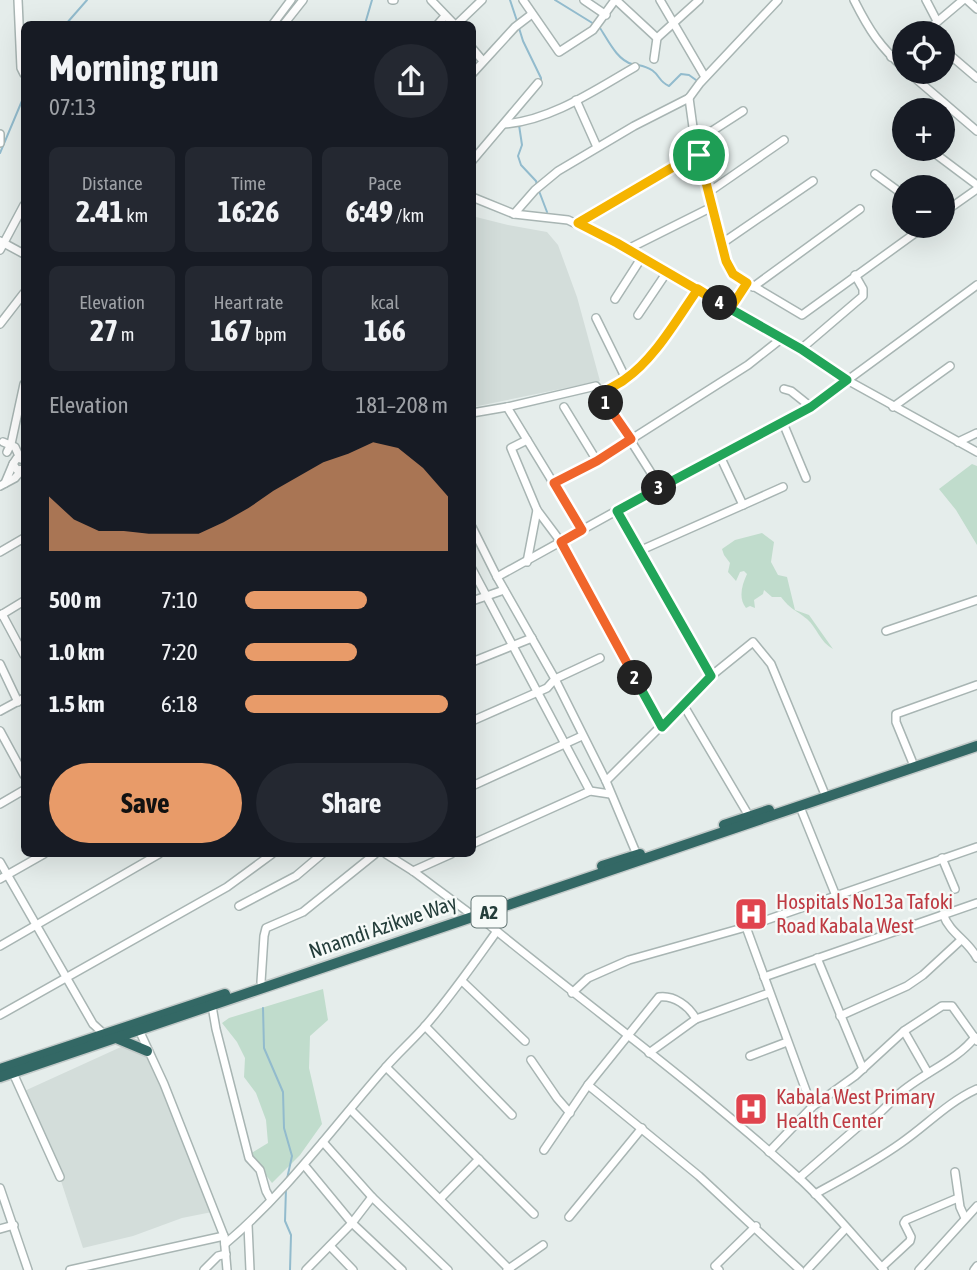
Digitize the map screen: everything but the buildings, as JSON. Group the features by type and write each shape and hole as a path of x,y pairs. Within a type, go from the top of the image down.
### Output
{"highway":[{"name":"Nnamdi Azikwe Way","path":"0,1077 212,1006 749,816 977,740"},
{"name":"Nnamdi Azikwe Way","path":"0,1069 800,807 977,746"},
{"path":"116,1038 147,1051"}],"street":[{"path":"18,0 21,51"},
{"path":"275,21 291,0"},
{"path":"286,21 303,0"},
{"path":"459,21 482,0"},
{"path":"523,0 559,52 593,30 615,0 657,38"},
{"path":"584,0 606,15"},
{"path":"660,0 705,77"},
{"path":"654,59 657,38 699,0"},
{"path":"514,214 540,185 597,147 689,97 778,0"},
{"path":"854,0 869,31 891,57"},
{"path":"926,0 937,21 965,0 977,9"},
{"path":"436,2 452,21"},
{"path":"476,69 515,27 532,14"},
{"path":"441,21 445,16"},
{"path":"476,53 483,61"},
{"path":"955,60 977,78"},
{"path":"504,124 523,123 576,100 635,67"},
{"path":"476,156 538,83"},
{"path":"922,84 977,131"},
{"path":"689,97 695,142 726,261 733,274 750,285 802,315 908,238"},
{"path":"576,100 597,147"},
{"path":"695,142 743,111"},
{"path":"0,134 0,144"},
{"path":"709,192 785,140"},
{"path":"578,223 685,160 699,155"},
{"path":"944,161 977,187 955,204"},
{"path":"875,174 892,186"},
{"path":"721,244 813,181"},
{"path":"476,199 514,214 568,219 578,223 801,349 893,407 977,452"},
{"path":"628,249 712,207"},
{"path":"730,309 750,285 860,209"},
{"path":"21,210 1,244 21,253"},
{"path":"615,299 642,257"},
{"path":"638,315 667,272"},
{"path":"801,349 863,296 863,289 855,275"},
{"path":"498,577 719,454 811,407 977,285"},
{"path":"600,394 626,379 667,334 698,289"},
{"path":"0,324 21,297"},
{"path":"596,318 626,379"},
{"path":"554,483 597,461 748,365 781,339"},
{"path":"893,407 950,366"},
{"path":"476,412 596,386 660,487"},
{"path":"784,389 791,391 811,407"},
{"path":"2,484 18,461 4,446 14,432 21,398"},
{"path":"507,407 582,530"},
{"path":"564,407 597,461"},
{"path":"783,423 806,478"},
{"path":"958,442 977,433"},
{"path":"527,440 511,448 537,510 561,542 662,727"},
{"path":"719,454 743,505"},
{"path":"2,484 21,474"},
{"path":"639,551 783,486"},
{"path":"527,562 537,510"},
{"path":"617,511 711,676"},
{"path":"0,552 21,540"},
{"path":"476,541 555,679 606,781 637,855"},
{"path":"476,577 590,791"},
{"path":"476,600 504,590"},
{"path":"886,631 977,600"},
{"path":"21,603 1,615 21,650"},
{"path":"476,660 532,638"},
{"path":"606,781 684,706 711,676 752,642 771,664 824,792"},
{"path":"476,719 537,693 547,688 555,679 600,658"},
{"path":"0,664 21,700 0,711"},
{"path":"912,761 896,722 896,714 977,685"},
{"path":"684,706 749,816"},
{"path":"0,731 21,770"},
{"path":"476,784 582,736"},
{"path":"476,842 590,791 610,794"},
{"path":"0,804 21,792"},
{"path":"800,807 836,897"},
{"path":"572,993 588,978 629,960 746,927 977,846"},
{"path":"4,877 39,857"},
{"path":"0,946 154,857"},
{"path":"0,1015 237,880 268,857"},
{"path":"239,906 278,887 319,857"},
{"path":"261,982 267,928 303,912 371,857"},
{"path":"391,857 497,931 769,1152 815,1194 883,1269 910,1241 911,1237 904,1223 906,1220 958,1198"},
{"path":"414,871 444,857"},
{"path":"942,858 955,889"},
{"path":"0,862 4,877 37,926 93,1024 104,1034"},
{"path":"764,977 977,903"},
{"path":"943,914 946,924 977,958"},
{"path":"746,927 812,1107"},
{"path":"69,1270 224,1240 248,1224 305,1166 386,1067 425,1026 462,981 497,931"},
{"path":"840,1016 906,986 923,975 961,940"},
{"path":"817,958 863,1069"},
{"path":"462,981 525,1041"},
{"path":"649,1053 696,1019 769,993"},
{"path":"544,1150 588,1085 655,1001 664,995 682,1003 696,1019"},
{"path":"212,1006 249,1158 261,1170 266,1191 273,1198"},
{"path":"769,1152 812,1107 863,1069 904,1031 942,1006 952,1006 976,1036 966,1047 900,1093 869,1122 860,1125 845,1137 799,1178"},
{"path":"425,1026 512,1115"},
{"path":"139,1030 164,1084 224,1240 227,1270"},
{"path":"904,1031 928,1073"},
{"path":"750,1056 788,1042"},
{"path":"531,1060 570,1113"},
{"path":"386,1067 534,1214"},
{"path":"13,1073 60,1177"},
{"path":"588,1085 756,1226 800,1270"},
{"path":"815,1194 901,1143 945,1107 977,1089"},
{"path":"351,1110 508,1270 543,1245"},
{"path":"569,1217 642,1128"},
{"path":"323,1142 372,1197 448,1270"},
{"path":"440,1199 479,1158"},
{"path":"305,1166 352,1223 402,1270"},
{"path":"955,1172 958,1198 965,1218"},
{"path":"0,1188 28,1270"},
{"path":"306,1270 352,1223 372,1197"},
{"path":"919,1270 977,1206"},
{"path":"248,1224 250,1270"},
{"path":"0,1229 14,1225"},
{"path":"719,1270 715,1266 756,1226"},
{"path":"807,1270 846,1228"},
{"path":"330,1246 353,1270"},
{"path":"204,1270 218,1256 226,1254"},
{"path":"974,1270 977,1266"}],"shaded area":[{"path":"476,217 547,232 558,245 577,297 600,381 476,406"},
{"path":"145,1036 212,1212 182,1218 133,1236 83,1248 61,1181 20,1093"}],"green space":[{"path":"972,464 977,466 977,545 956,510 939,489"},
{"path":"762,533 774,542 771,562 778,575 787,577 795,610 781,597 772,597 764,590 763,594 754,600 755,608 746,608 742,591 747,574 740,572 736,581 728,572 730,563 722,549 735,540"},
{"path":"795,610 809,615 833,649 825,643 813,626"},
{"path":"323,989 328,1020 310,1036 309,1068 322,1124 300,1155 272,1183 250,1154 268,1143 266,1120 256,1093 244,1077 245,1058 237,1042 222,1023 229,1018"}],"waterway":[{"path":"69,21 87,0"},
{"path":"366,21 372,0"},
{"path":"510,0 517,21"},
{"path":"555,0 594,24"},
{"path":"519,28 541,83"},
{"path":"600,28 617,54 632,64"},
{"path":"638,65 655,72 669,86 681,74 696,80"},
{"path":"0,153 21,103"},
{"path":"519,125 522,145 518,156 521,165 537,185"},
{"path":"539,191 547,212"},
{"path":"263,1008 264,1048 283,1092 284,1128 292,1156 287,1179"},
{"path":"286,1188 285,1221 291,1235 290,1270"}],"place":[{"name":"Hospitals No13a Tafoki Road Kabala West","path":"751,914"},
{"name":"Kabala West Primary Health Center","path":"751,1109"}],"route":[{"path":"699,155 685,160 578,223 617,243 698,289 730,309 781,339 801,349 847,380 811,407 783,423 719,454 617,511 711,676 662,727 561,542 582,530 554,483 597,461 631,439 600,394 626,379 648,356 698,289 730,309 747,283 733,274 726,261 699,155"}]}
